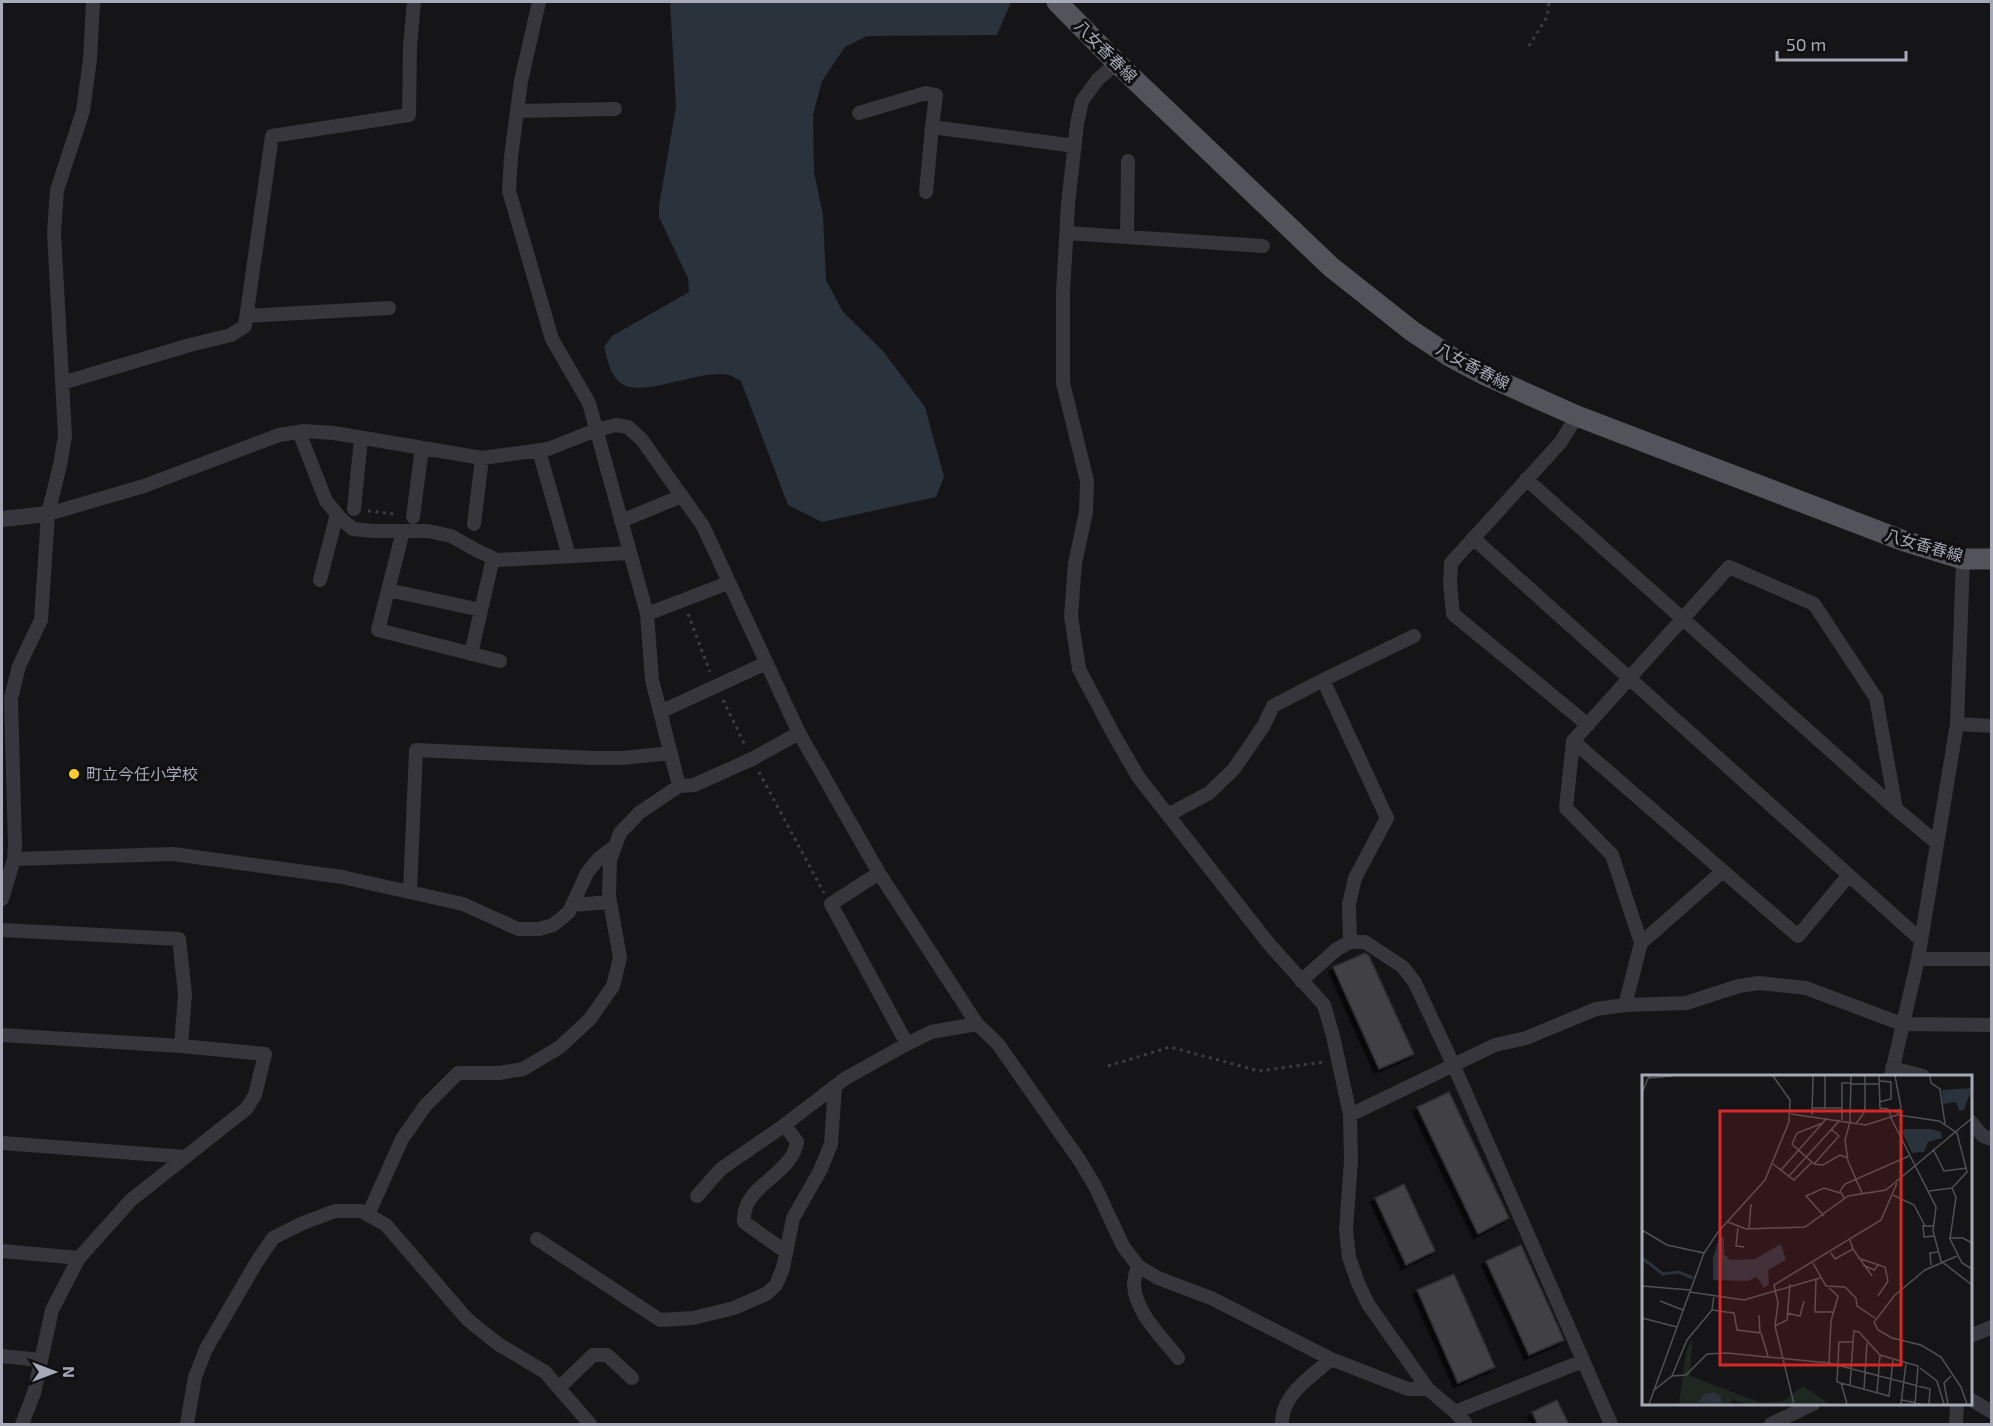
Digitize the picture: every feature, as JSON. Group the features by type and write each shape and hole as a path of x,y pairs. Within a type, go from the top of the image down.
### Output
{"main road":[{"name":"八女香春線","path":"1057,2 1117,63 1331,267 1372,301 1451,357 1485,375 1577,416 1904,541 1963,559 1992,559"}],"street":[{"path":"2,899 14,859 8,830 11,698 14,681 41,620 48,514 65,436 54,232 57,190 83,111 90,59 93,2"},
{"path":"62,383 231,335 245,326 272,136 409,115 410,46 414,2"},
{"path":"539,2 521,81 509,191 552,339 589,403 647,614 652,680 679,786"},
{"path":"1117,63 1098,79 1082,101 1066,232 1063,383 1087,481 1086,512 1075,563 1071,616 1079,669 1114,737 1139,778 1230,896 1324,1005 1350,1115 1351,1161 1346,1230 1349,1257 1368,1304 1428,1389 1455,1412 1466,1425"},
{"path":"860,113 926,93 936,95 926,192"},
{"path":"517,111 615,109"},
{"path":"932,127 1075,146"},
{"path":"1127,237 1128,161"},
{"path":"1066,232 1263,246"},
{"path":"247,316 389,308"},
{"path":"1577,416 1560,443 1451,563 1450,583 1453,614 1588,725"},
{"path":"2,519 48,514 144,486 279,435 300,432 334,434 483,458 539,451 596,430 615,425 628,427 642,440 704,526 728,583 799,733 879,873 977,1024 999,1044 1080,1161 1095,1186 1123,1246 1138,1266 1158,1278 1211,1298 1331,1359 1408,1389 1428,1389"},
{"path":"300,432 326,501 354,529 429,531 451,536 497,560 630,553"},
{"path":"354,509 361,438"},
{"path":"413,517 422,448"},
{"path":"539,451 569,556"},
{"path":"474,524 483,458"},
{"path":"1526,479 1683,621 1937,843"},
{"path":"621,521 682,496"},
{"path":"320,580 337,514"},
{"path":"404,531 378,630 500,661"},
{"path":"1473,538 1921,940"},
{"path":"471,654 493,558"},
{"path":"1911,1075 1892,1072 1918,959 1957,724 1963,559"},
{"path":"1625,1005 1641,943 1612,855 1566,808 1573,741 1729,567 1814,604 1876,698 1896,809"},
{"path":"647,614 728,583"},
{"path":"388,590 481,610"},
{"path":"1168,815 1209,793 1234,769 1264,725 1273,706 1414,636"},
{"path":"660,712 766,663"},
{"path":"1323,680 1387,818 1355,878 1349,904 1350,942"},
{"path":"2,696 14,681"},
{"path":"1957,724 1992,726"},
{"path":"368,1215 402,1139 425,1106 458,1073 499,1073 523,1069 560,1047 590,1019 613,986 620,958 610,902 610,860 620,833 639,813 679,786 694,785 752,759 799,733"},
{"path":"1573,741 1798,936 1849,875"},
{"path":"410,892 416,750 594,758 623,758 671,753"},
{"path":"14,859 173,854 342,877 463,904 518,929 538,929 553,925 569,912 587,873 598,858 615,846"},
{"path":"1641,943 1723,871"},
{"path":"879,873 831,904 907,1044"},
{"path":"572,905 610,902"},
{"path":"2,930 178,939 185,994 181,1046"},
{"path":"1301,981 1337,949 1350,942 1365,942 1403,967 1415,983 1453,1064 1611,1425"},
{"path":"1918,959 1992,959"},
{"path":"1350,1115 1495,1045 1526,1038 1596,1009 1625,1005 1686,1003 1739,986 1759,983 1806,988 1902,1024 1992,1025"},
{"path":"697,1196 721,1169 785,1125 846,1078 931,1032 977,1024"},
{"path":"2,1035 181,1046 265,1054 255,1095 246,1109 131,1200 79,1258 52,1310 34,1393 22,1425"},
{"path":"537,1239 660,1320 693,1318 734,1308 766,1294 776,1285 783,1268 793,1218 820,1171 831,1144 835,1086"},
{"path":"1972,1122 1983,1136 1992,1139"},
{"path":"785,1125 797,1142 796,1152 786,1166 758,1188 743,1212 744,1222 786,1252"},
{"path":"2,1143 186,1157"},
{"path":"186,1425 195,1377 206,1349 273,1238 303,1223 335,1212 361,1211 386,1225 467,1319 498,1344 545,1372 590,1425"},
{"path":"2,1251 79,1258"},
{"path":"1138,1266 1134,1283 1136,1297 1144,1314 1178,1358"},
{"path":"1972,1336 1992,1327"},
{"path":"559,1388 592,1355 607,1355 632,1378"},
{"path":"2,1356 40,1360"},
{"path":"1282,1425 1281,1417 1290,1396 1331,1359"},
{"path":"1455,1412 1583,1361"},
{"path":"1972,1400 1992,1412"},
{"path":"1771,1425 1811,1405"},
{"path":"1956,1425 1957,1405"}],"path":[{"path":"1529,46 1547,16 1550,2"},
{"path":"1108,1066 1170,1047 1259,1071 1338,1060"}],"shaded area":[{"path":"670,2 1011,2 997,35 867,36 845,47 822,81 813,115 814,172 823,215 826,280 843,312 883,351 925,407 944,477 936,497 822,522 788,505 741,381 729,375 704,375 644,388 622,384 612,372 604,347 612,336 689,292 688,278 659,217 676,107"}],"building":[{"path":"1365,953 1369,956 1414,1054 1379,1069 1333,967"},
{"path":"1449,1092 1509,1218 1478,1234 1417,1107"},
{"path":"1404,1184 1435,1251 1406,1265 1375,1198"},
{"path":"1521,1245 1564,1340 1529,1355 1486,1261"},
{"path":"1454,1274 1495,1367 1458,1383 1417,1290"},
{"path":"1557,1400 1569,1425 1538,1425 1532,1412"}],"place":[{"name":"町立今任小学校","path":"74,774"}]}
